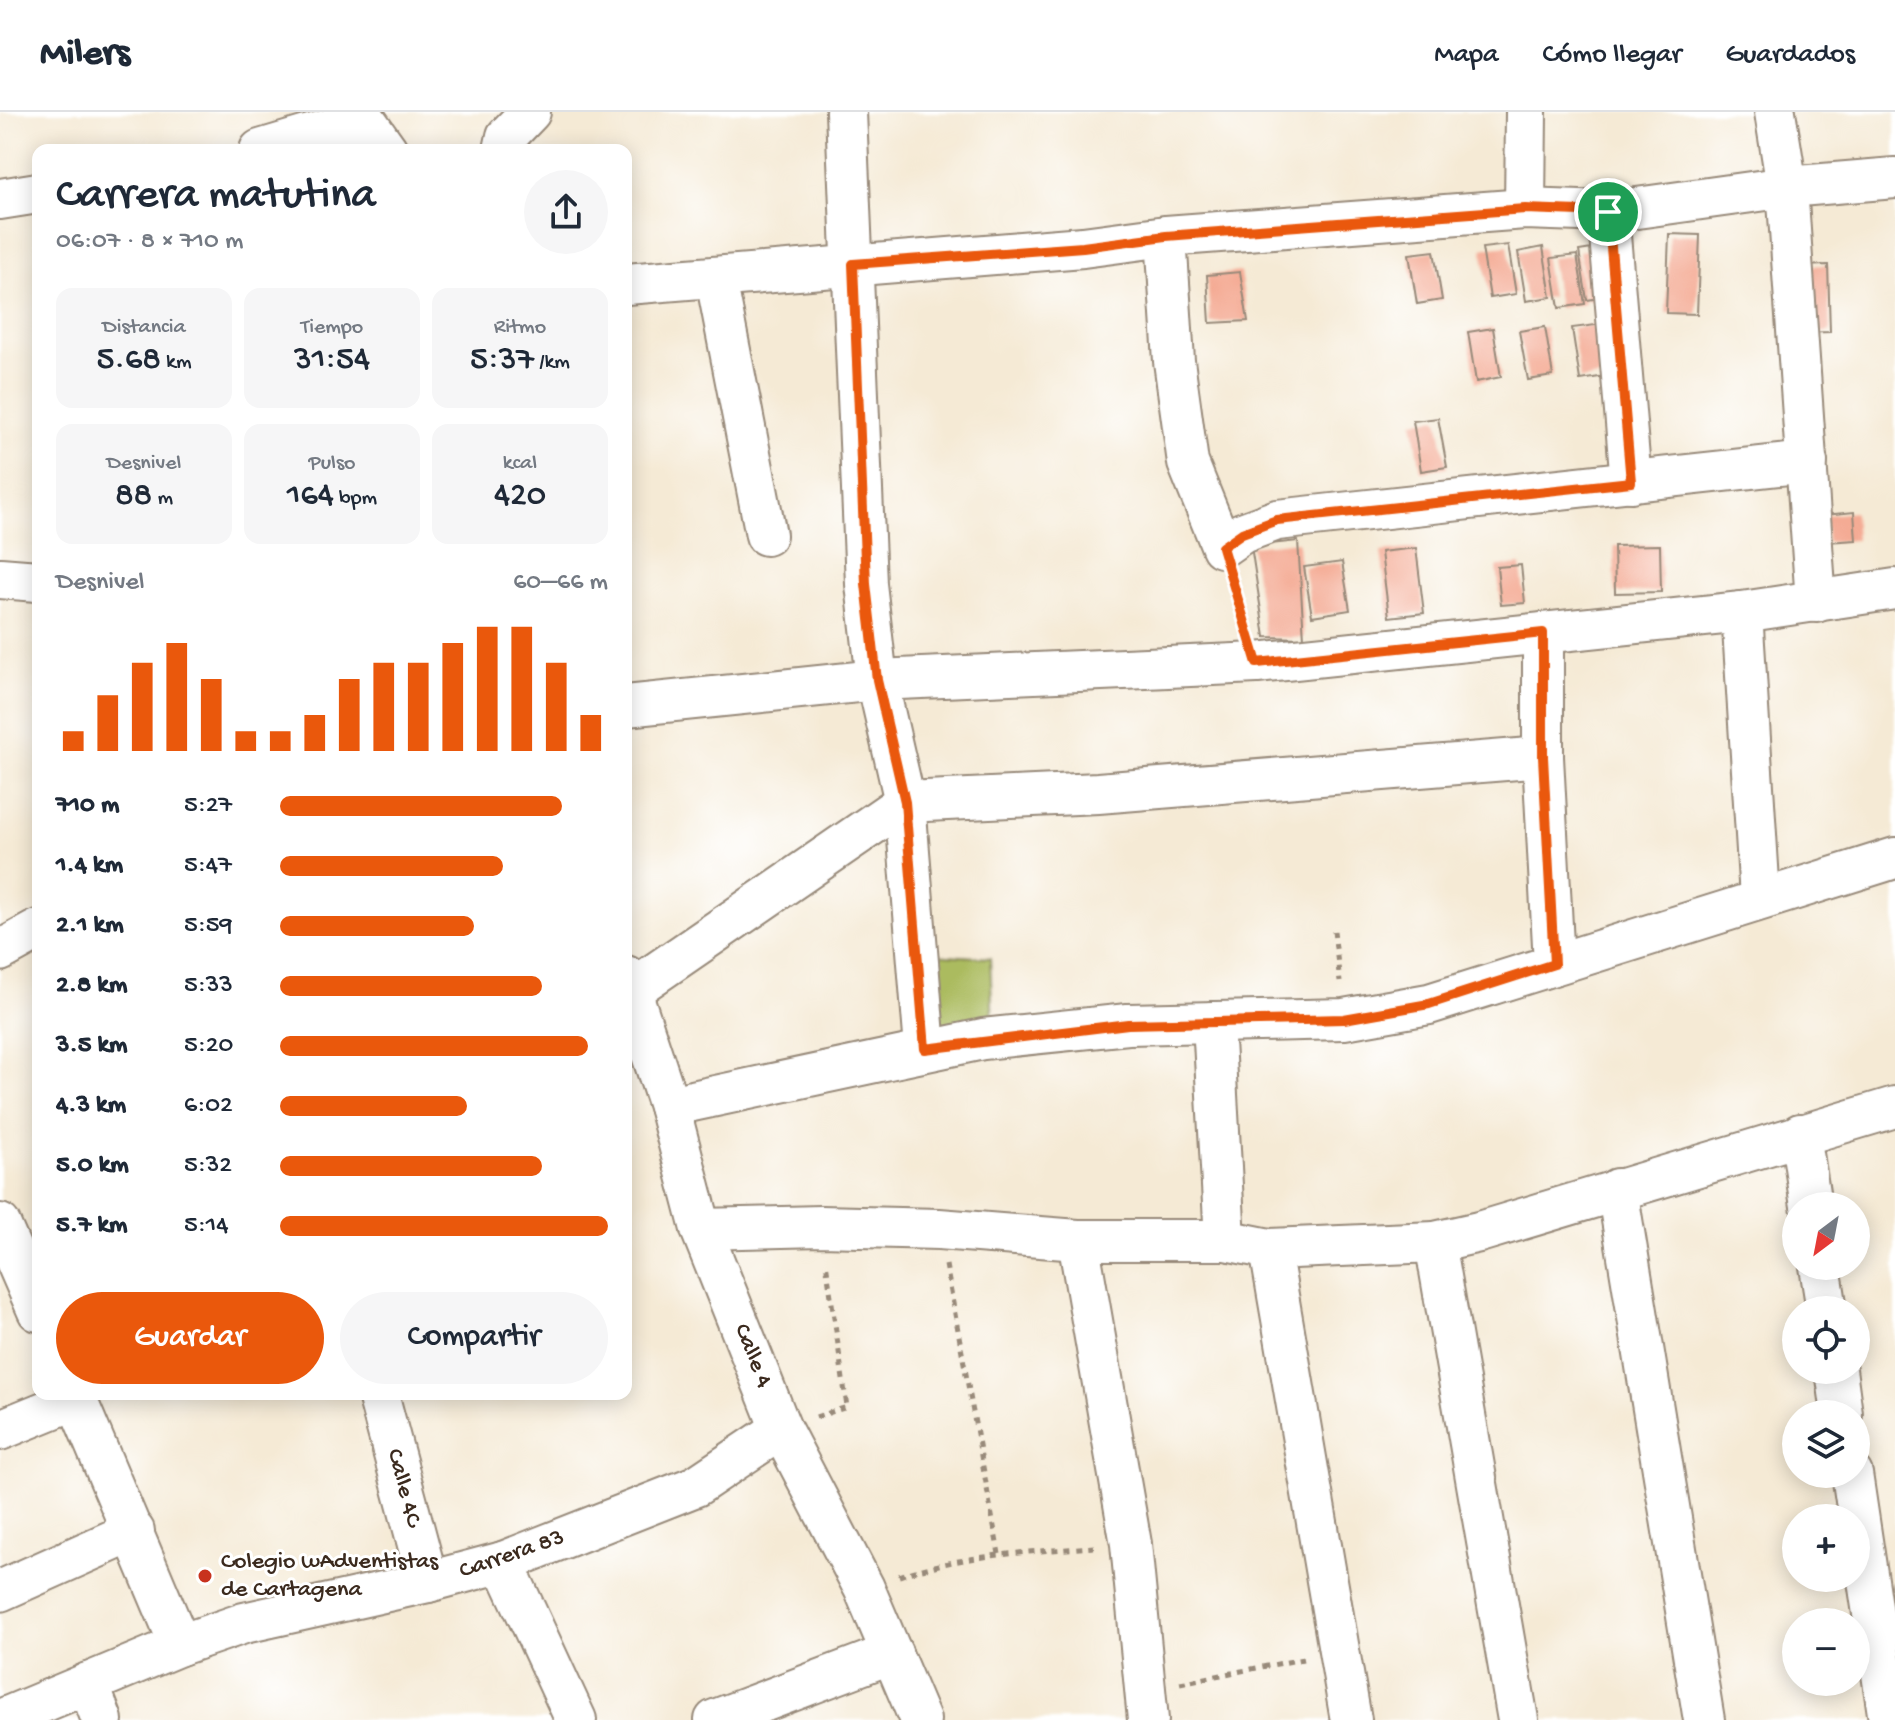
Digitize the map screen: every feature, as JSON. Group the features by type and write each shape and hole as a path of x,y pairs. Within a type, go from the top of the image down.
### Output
{"street":[{"path":"505,144 507,136 530,112"},
{"path":"846,112 866,584 877,680 905,802 925,1049"},
{"path":"1525,209 1526,112"},
{"path":"1775,112 1787,187 1816,602"},
{"path":"289,144 370,127"},
{"path":"632,284 1083,247 1166,236 1525,209 1608,212 1787,187 1895,178"},
{"path":"0,199 32,194"},
{"path":"1608,212 1631,482"},
{"path":"1166,236 1174,361 1188,463 1222,547 1242,533 1277,520 1807,462"},
{"path":"716,279 766,535"},
{"path":"0,578 32,581"},
{"path":"632,705 877,680 1257,663 1742,612 1895,589"},
{"path":"1742,612 1760,898"},
{"path":"1543,633 1543,757 1554,964"},
{"path":"632,981 905,802 1098,793 1543,757"},
{"path":"669,1106 925,1049 1128,1024 1344,1019 1429,1004 1895,858"},
{"path":"0,951 32,933"},
{"name":"Calle 4","path":"632,996 669,1106 701,1229 781,1429 864,1588 920,1720"},
{"path":"1213,1022 1225,1240"},
{"path":"701,1229 821,1226 939,1229 1078,1240 1225,1240 1270,1249 1435,1242 1895,1107"},
{"path":"1800,1134 1809,1192"},
{"path":"1617,1189 1704,1720"},
{"path":"1078,1240 1131,1544 1146,1705"},
{"path":"1435,1242 1518,1720"},
{"path":"4,1246 32,1300"},
{"path":"1270,1249 1351,1720"},
{"path":"0,1430 66,1400"},
{"path":"77,1400 180,1645"},
{"name":"Calle 4C","path":"380,1400 428,1582"},
{"name":"Carrera 83","path":"0,1720 180,1645 244,1623 503,1562 696,1486 781,1429"},
{"path":"1854,1488 1889,1720"},
{"path":"0,1591 134,1531"},
{"path":"503,1562 576,1720"},
{"path":"715,1720 892,1653"},
{"path":"88,1683 102,1720"}],"path":[{"path":"1222,547 1257,663"},
{"path":"1334,931 1344,1019"},
{"path":"781,1429 847,1407 821,1226"},
{"path":"939,1229 999,1554"},
{"path":"864,1588 933,1565 999,1554 1131,1544"},
{"path":"1146,1705 1340,1652"}],"green space":[{"path":"932,954 990,958 993,1026 939,1034"}],"building":[{"path":"1669,234 1700,235 1697,314 1666,313"},
{"path":"1508,245 1516,294 1490,298 1482,248"},
{"path":"1543,247 1551,297 1526,301 1518,252"},
{"path":"1604,247 1612,296 1587,300 1579,251"},
{"path":"1434,251 1442,300 1417,304 1409,254"},
{"path":"1577,255 1585,304 1559,308 1551,258"},
{"path":"1828,265 1830,332 1801,333 1800,266"},
{"path":"1240,272 1248,321 1210,323 1207,275"},
{"path":"1611,323 1619,374 1580,380 1572,328"},
{"path":"1545,327 1553,376 1528,380 1519,331"},
{"path":"1493,328 1501,377 1476,382 1468,332"},
{"path":"1438,418 1447,467 1421,471 1413,421"},
{"path":"1854,512 1856,540 1827,542 1825,515"},
{"path":"1298,541 1304,638 1265,637 1251,546"},
{"path":"1660,545 1661,592 1615,593 1614,546"},
{"path":"1416,548 1424,613 1389,617 1381,552"},
{"path":"1342,562 1350,610 1312,616 1304,567"},
{"path":"1521,565 1525,603 1501,605 1497,567"}],"place":[{"name":"Colegio wAdventistas de Cartagena","path":"205,1576"}],"route":[{"path":"1525,209 1608,212 1631,482 1277,520 1242,533 1222,547 1257,663 1543,633 1543,757 1554,964 1429,1004 1344,1019 1128,1024 983,1039 925,1049 905,802 877,680 866,584 854,351 853,264 1525,209"}]}
